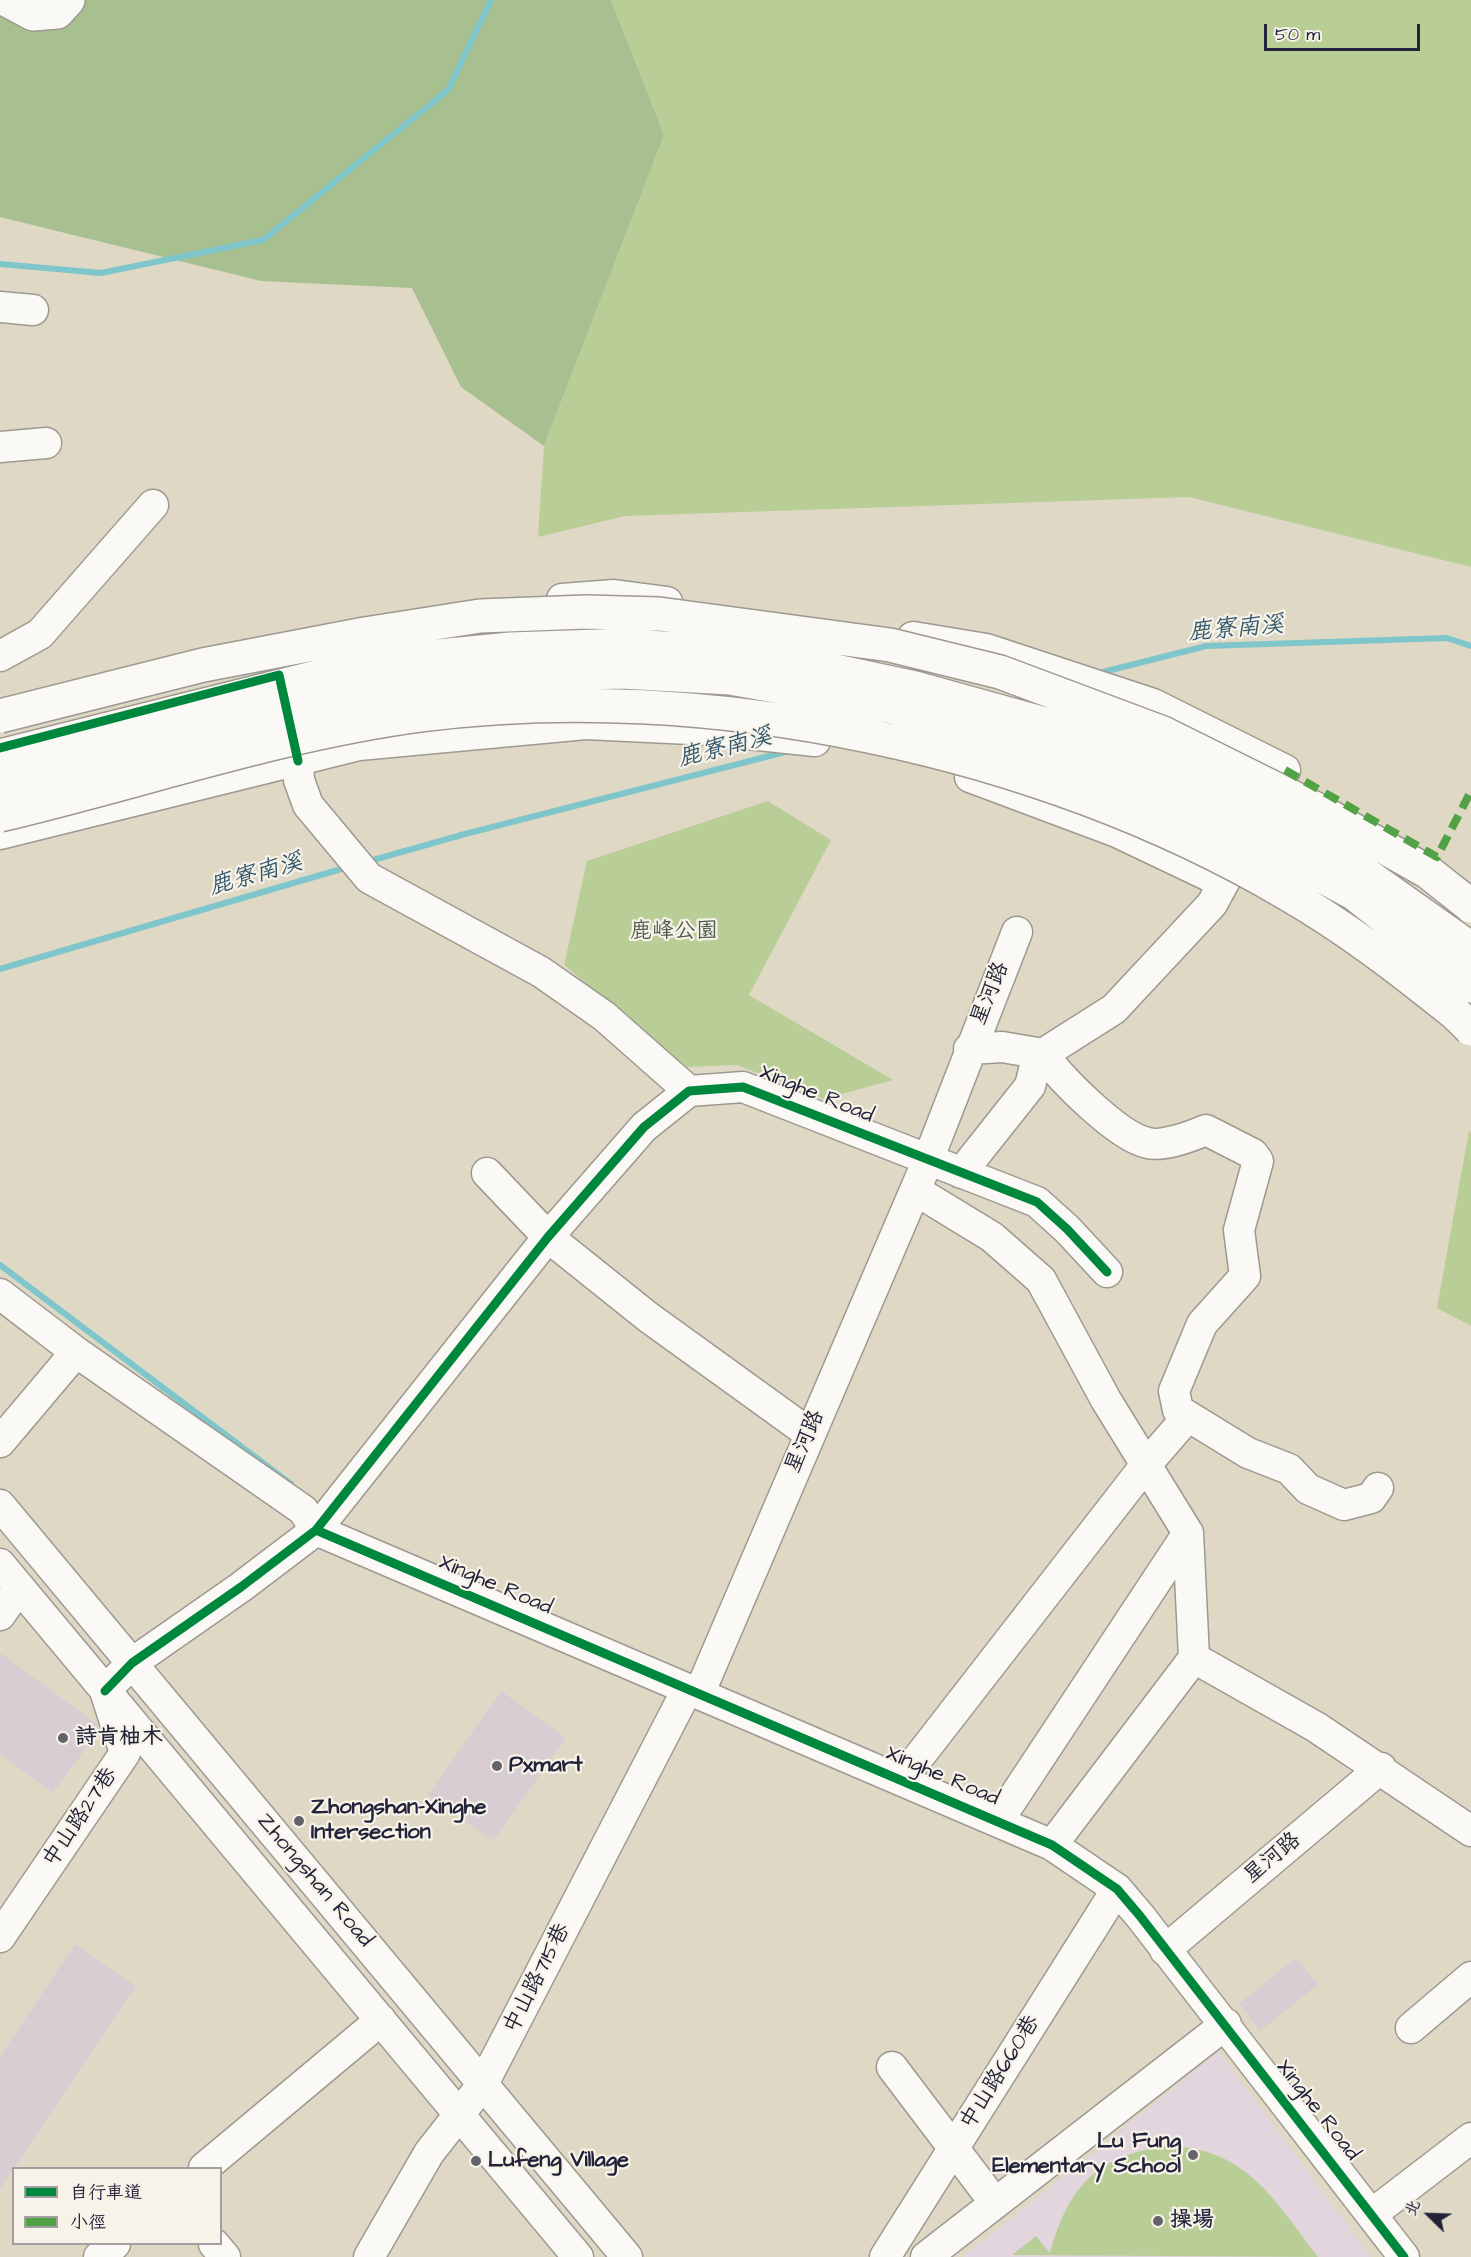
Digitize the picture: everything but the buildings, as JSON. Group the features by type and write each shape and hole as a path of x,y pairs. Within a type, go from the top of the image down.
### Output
{"main road":[{"path":"7,0 33,14 57,12 68,0"},
{"path":"0,716 203,665 365,634 480,616 586,612 659,614 890,645 1000,672 1163,733 1205,753 1318,810 1428,872 1471,906"},
{"path":"0,756 377,662 511,650 627,645 774,658 915,688 1102,740 1205,787 1341,857 1471,949"},
{"path":"0,782 298,712 380,689 509,675 622,672 730,678 893,707 1003,737 1097,768 1220,821 1355,894 1471,986"},
{"path":"0,815 328,731 422,715 520,707 608,706 701,712 824,727 911,746 1055,788 1207,850 1284,891 1355,935 1456,1014 1471,1029"}],"street":[{"path":"0,307 33,310"},
{"path":"0,447 46,443"},
{"path":"0,656 40,634 153,505"},
{"path":"0,704 265,641 453,608 614,595 827,622 986,649 1153,704 1285,771 1222,882 1212,904 1114,1009 1043,1054 1035,1066 1030,1086 961,1173"},
{"path":"0,834 359,745 586,724 711,730 859,746 990,783 1117,832 1222,882"},
{"path":"105,1691 132,1663 241,1587 316,1530 548,1237 644,1127 689,1091 604,1016 541,972 369,878 308,805 299,780 297,761"},
{"name":"星河路","path":"693,1692 810,1434 928,1160 969,1049 1017,932"},
{"path":"901,1780 1145,1466 1184,1421 1178,1410 1173,1391 1202,1324 1245,1276 1239,1230 1258,1161 1253,1154 1206,1130 1185,1138 1149,1144 1122,1132 1055,1071 1043,1054 1002,1047 969,1049"},
{"name":"Xinghe Road","path":"689,1091 743,1087 1036,1202 1067,1229 1107,1272"},
{"path":"487,1173 548,1237 648,1317 810,1434"},
{"path":"915,1190 992,1237 1041,1280 1145,1466 1188,1533 1194,1658 1052,1845"},
{"path":"0,1294 76,1352 303,1510 316,1530"},
{"path":"0,1442 76,1352"},
{"path":"1178,1410 1248,1453 1289,1469 1308,1489 1344,1505 1371,1498 1378,1488"},
{"name":"Zhongshan Road","path":"0,1505 627,2257"},
{"name":"Xinghe Road","path":"316,1530 1052,1845 1117,1889 1226,2024 1404,2257"},
{"path":"998,1821 1188,1533"},
{"name":"Zhongshan Road","path":"0,1564 578,2257"},
{"path":"0,1615 20,1588"},
{"path":"1194,1658 1275,1701 1381,1768 1471,1831"},
{"name":"中山路27巷","path":"0,1937 125,1753 105,1691"},
{"name":"中山路715巷","path":"369,2257 429,2152 483,2084 693,1692"},
{"name":"星河路","path":"1165,1950 1381,1768"},
{"name":"中山路660巷","path":"885,2257 1117,1889"},
{"path":"1411,2028 1471,1978"},
{"path":"206,2167 381,2020"},
{"path":"926,2257 1226,2024"},
{"path":"892,2067 995,2203"},
{"path":"1372,2214 1471,2138"},
{"path":"99,2257 114,2245"},
{"path":"215,2245 225,2257"}],"shaded area":[{"name":"Lu Fung Elementary School","path":"1219,2052 1371,2257 963,2257"}],"green space":[{"path":"0,0 611,0 664,135 544,446 461,387 412,288 261,281 0,217"},
{"path":"611,0 1471,0 1471,567 1189,497 625,516 538,537 544,446 664,135"},
{"name":"鹿峰公園","path":"768,801 831,840 749,995 893,1080 823,1099 737,1065 686,1067 564,965 587,861"},
{"path":"1469,1131 1471,1133 1471,1326 1437,1308"},
{"path":"1164,2146 1192,2148 1216,2155 1237,2166 1271,2196 1318,2257 1012,2255 1036,2236 1050,2253 1066,2210 1088,2179 1120,2158"}],"waterway":[{"path":"0,264 101,273 263,240 448,90 491,0"},
{"name":"鹿寮南溪","path":"1095,674 1206,646 1447,638 1471,646"},
{"name":"鹿寮南溪","path":"366,862 465,834 789,751"},
{"name":"鹿寮南溪","path":"0,969 348,867"},
{"path":"0,1265 291,1484"}],"marked path":[{"path":"1285,770 1437,857 1471,791"}],"cycle path":[{"path":"0,748 279,675 298,761"},
{"path":"105,1691 132,1663 241,1587 316,1530 548,1237 644,1127 689,1091 743,1087 1037,1202 1067,1229 1107,1272"},
{"path":"316,1530 1052,1845 1117,1889 1404,2257"}],"place":[{"name":"詩肯柚木","path":"63,1738"},
{"name":"Pxmart","path":"497,1766"},
{"name":"Zhongshan-Xinghe Intersection","path":"299,1821"},
{"name":"Lu Fung Elementary School","path":"1193,2155"},
{"name":"Lufeng Village","path":"476,2161"},
{"name":"操場","path":"1158,2221"}]}
